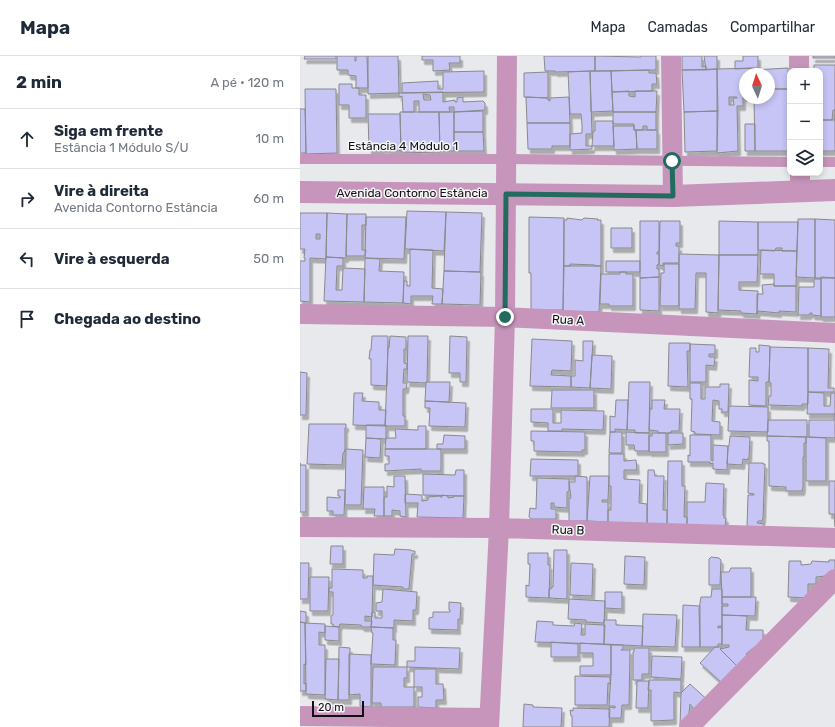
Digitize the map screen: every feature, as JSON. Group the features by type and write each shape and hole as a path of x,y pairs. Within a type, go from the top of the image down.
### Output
{"street":[{"path":"300,716 489,723 499,528 505,317 507,56"},
{"path":"671,56 673,196"},
{"path":"799,56 799,68"},
{"name":"Avenida Contorno Estância","path":"300,192 673,196 800,182 835,190"},
{"name":"Rua A","path":"300,314 505,317 835,333"},
{"name":"Rua B","path":"300,527 499,528 835,538"},
{"path":"689,727 835,580"}],"lane":[{"name":"Estância 4 Módulo 1","path":"300,159 506,159 787,162"},
{"path":"823,162 835,162"}],"building":[{"path":"305,56 336,56 336,59 304,59"},
{"path":"337,56 355,56 356,61 356,56 367,56 368,88 356,88 356,76 348,75 348,70 337,70"},
{"path":"368,56 398,56 399,93 368,94"},
{"path":"422,56 460,56 460,63 449,63 450,70 433,71 433,60 422,60"},
{"path":"544,56 595,56 595,71 545,71"},
{"path":"595,56 656,56 656,70 595,71"},
{"path":"682,56 702,56 702,67 706,66 706,70 682,70"},
{"path":"704,56 717,56 717,69 706,70"},
{"path":"743,56 758,56 758,68 735,69 735,61 743,61"},
{"path":"813,56 835,56 835,58 813,58"},
{"path":"814,65 835,65 835,110 833,110 832,120 823,120 823,68 814,68"},
{"path":"739,68 739,104 743,104 743,106 737,106 738,151 717,153 717,69","holes":["729,97 737,98 733,98 734,105 729,105"]},
{"path":"787,68 787,89 775,89 775,69"},
{"path":"717,69 718,111 684,112 682,70"},
{"path":"649,70 649,73 656,73 657,84 652,84 652,91 612,92 611,71"},
{"path":"484,71 484,92 402,93 402,83 438,81 438,89 443,89 443,72"},
{"path":"590,71 592,134 586,134 586,146 592,146 592,149 570,150 570,134 582,133 582,125 581,114 570,114 568,72"},
{"path":"590,71 611,71 613,111 591,112"},
{"path":"548,72 548,98 524,97 524,73"},
{"path":"339,84 352,84 352,88 359,88 359,95 366,95 366,118 349,118 349,105 339,105"},
{"path":"305,89 336,89 337,153 306,154"},
{"path":"775,89 787,89 787,151 755,151 754,104 775,104"},
{"path":"629,91 629,96 635,97 635,91 657,91 656,112 613,112 612,92"},
{"path":"443,92 443,102 455,100 455,102 457,102 457,98 463,97 463,102 483,101 485,103 485,110 454,112 454,107 449,107 450,112 419,112 419,101 414,101 414,112 403,112 402,96 399,97 399,93","holes":["423,94 430,95 431,100 424,100"]},
{"path":"526,97 548,98 550,101 550,98 569,97 570,123 527,123"},
{"path":"300,109 305,109 306,153 300,153"},
{"path":"483,111 483,132 454,132 454,112"},
{"path":"718,111 717,151 685,152 684,112"},
{"path":"400,112 439,112 440,153 401,152"},
{"path":"439,112 454,112 454,151 440,151"},
{"path":"613,112 656,112 656,130 647,130 647,126 643,126 643,130 634,130 634,124 613,124"},
{"path":"368,114 400,114 401,150 369,150"},
{"path":"823,120 835,120 835,151 823,151"},
{"path":"595,121 613,121 614,146 592,146"},
{"path":"527,123 570,123 570,146 552,146 552,149 528,149"},
{"path":"745,124 755,124 755,151 745,151"},
{"path":"613,126 634,126 634,130 636,130 637,149 614,150"},
{"path":"636,130 657,130 657,149 637,149"},
{"path":"454,132 483,132 484,151 454,151"},
{"path":"407,211 446,212 444,251 405,249"},
{"path":"446,212 482,213 480,272 444,271"},
{"path":"300,213 327,213 326,259 310,258 310,302 300,301 300,261 305,261 305,249 300,249","holes":["316,234 320,234 320,239 316,239"]},
{"path":"327,213 347,214 346,258 326,257"},
{"path":"347,214 366,214 366,225 362,225 362,250 366,250 365,256 346,256"},
{"path":"366,217 406,217 404,259 365,258"},
{"path":"529,217 564,218 563,310 531,310 531,273 529,273"},
{"path":"567,218 601,220 601,266 570,264 570,266 564,266 564,220 567,220"},
{"path":"798,219 815,219 815,278 796,277"},
{"path":"815,219 835,220 835,278 815,278"},
{"path":"640,221 659,221 659,252 657,252 657,254 659,254 659,264 657,265 657,269 659,269 659,277 640,278"},
{"path":"660,221 680,221 680,243 676,243 676,246 679,246 679,263 663,263 663,266 659,265"},
{"path":"719,221 758,222 758,255 719,255"},
{"path":"758,222 798,222 797,251 782,251 782,248 776,248 775,251 758,250"},
{"path":"611,228 632,228 632,248 611,248"},
{"path":"410,249 433,250 432,288 443,289 442,304 432,304 433,296 411,296 411,304 403,303 404,281 407,281 407,286 410,286"},
{"path":"761,250 797,251 796,286 774,286 774,274 760,274"},
{"path":"679,254 719,255 718,313 706,312 706,273 696,273 695,309 679,309"},
{"path":"719,255 758,255 757,282 739,282 739,290 758,291 757,314 741,313 741,311 718,310"},
{"path":"326,257 343,258 343,266 337,266 336,290 342,290 343,268 365,269 364,302 324,301"},
{"path":"365,258 380,259 379,271 404,272 403,303 364,302"},
{"path":"606,261 640,261 640,272 606,272"},
{"path":"664,264 679,264 679,306 660,306 661,273 664,273"},
{"path":"564,266 601,266 599,312 563,311"},
{"path":"444,271 481,272 480,305 442,304"},
{"path":"620,272 633,274 633,306 609,306 609,304 600,304 601,274 620,274"},
{"path":"659,277 659,311 640,310 640,278"},
{"path":"821,277 835,278 835,317 821,317"},
{"path":"814,279 821,279 821,316 812,315 812,313 809,315 798,315 799,287 814,287"},
{"path":"774,284 774,286 796,286 796,312 779,311 779,313 758,311 757,314 757,294 763,294 762,285"},
{"path":"372,336 388,336 387,386 371,385 371,359 369,359"},
{"path":"390,336 406,337 404,363 407,364 407,369 404,369 403,383 407,383 406,389 403,389 403,416 405,416 405,426 385,426 388,348"},
{"path":"408,336 428,336 426,383 407,382"},
{"path":"450,336 467,337 466,382 460,382 460,373 449,373"},
{"path":"532,339 572,341 571,371 552,370 551,375 571,376 571,387 530,386"},
{"path":"583,341 593,341 590,388 571,387 571,376 575,376 575,360 583,361"},
{"path":"669,343 690,343 690,351 687,351 688,387 668,386"},
{"path":"690,344 715,345 715,354 709,354 709,357 715,357 714,366 706,365 706,382 690,382"},
{"path":"759,345 770,346 769,382 766,382 766,406 749,405 749,380 758,381 758,377 749,377 750,348 756,348 756,352 759,352"},
{"path":"770,347 808,348 808,404 802,404 802,406 768,405 769,396 771,396 771,383 769,382"},
{"path":"808,348 829,349 828,388 834,388 834,392 808,392"},
{"path":"592,355 612,356 611,389 590,388"},
{"path":"300,372 307,373 306,415 300,415"},
{"path":"426,382 450,382 449,402 425,401"},
{"path":"629,382 650,382 649,433 635,433 635,430 627,430"},
{"path":"690,383 701,383 701,399 705,399 705,387 720,387 720,384 729,384 728,412 722,412 722,409 719,409 719,401 713,400 712,421 720,422 720,435 695,434 695,432 691,431 692,399 690,399"},
{"path":"552,390 594,390 594,408 551,408"},
{"path":"808,392 824,393 824,406 830,406 831,393 835,393 835,414 807,414"},
{"path":"354,393 363,393 362,401 379,402 379,410 386,410 385,426 353,425"},
{"path":"616,400 628,400 627,430 615,429 615,432 610,432 610,416 615,417"},
{"path":"652,400 665,400 664,409 680,409 679,431 671,431 671,433 658,433 658,431 649,430"},
{"path":"425,401 466,403 465,427 429,426 430,408 425,408"},
{"path":"729,406 768,407 768,432 728,431"},
{"path":"531,409 553,409 553,423 561,423 561,410 604,411 603,430 562,429 562,431 548,431 548,423 531,422"},
{"path":"834,414 835,438 809,437 809,420 834,420"},
{"path":"768,420 807,420 807,437 767,436"},
{"path":"309,424 346,424 345,449 343,453 342,465 307,464"},
{"path":"366,425 386,425 386,439 366,438"},
{"path":"418,426 426,426 426,449 385,449 386,438 396,438 395,429 418,430"},
{"path":"531,431 585,432 585,450 582,450 582,452 534,451 534,441 531,441"},
{"path":"610,432 622,432 622,453 609,453"},
{"path":"626,432 649,433 649,451 635,451 634,445 626,445"},
{"path":"652,433 666,433 666,452 649,452 649,436 652,436"},
{"path":"668,433 683,433 683,444 668,445"},
{"path":"444,435 465,436 465,449 437,449 437,444 443,444"},
{"path":"690,435 711,435 711,460 713,461 713,445 728,446 727,470 713,469 713,463 710,464 710,462 688,462 688,455 690,456"},
{"path":"730,436 750,437 749,458 748,460 743,459 742,465 727,464"},
{"path":"767,436 806,437 806,443 804,443 802,491 786,491 786,487 769,486 769,441 767,441"},
{"path":"806,437 826,438 826,481 806,481"},
{"path":"366,438 381,439 380,458 365,457"},
{"path":"346,449 363,450 361,505 345,505"},
{"path":"385,449 441,449 441,471 421,471 421,469 385,471 385,464 389,464 389,456 385,456"},
{"path":"609,454 624,454 624,461 636,460 637,470 624,470 624,479 640,480 639,503 647,504 647,524 608,523 608,510 611,510"},
{"path":"531,459 578,460 578,476 530,476"},
{"path":"668,461 682,461 682,486 685,486 684,517 687,517 687,526 667,525"},
{"path":"749,463 765,464 763,518 762,521 758,521 757,523 764,524 764,527 747,527 748,495 754,495 748,493"},
{"path":"300,465 306,465 306,512 300,512"},
{"path":"456,470 464,470 464,496 423,495 423,474 455,475"},
{"path":"648,470 654,470 655,476 664,476 663,510 667,510 667,525 647,525"},
{"path":"394,476 405,476 406,517 400,516 400,511 392,510 392,516 384,516 384,497 387,497 387,486 394,487"},
{"path":"575,476 587,477 587,521 569,521 569,498 571,498 569,482 575,482"},
{"path":"590,476 609,476 608,500 602,500 602,502 608,502 608,522 587,521"},
{"path":"537,478 569,479 567,508 554,507 554,503 551,503 551,509 556,509 556,519 531,519 529,517 530,508 536,509"},
{"path":"829,481 835,481 835,527 834,514 829,514"},
{"path":"706,483 724,484 723,515 724,518 726,518 725,527 687,526 687,502 705,502"},
{"path":"364,487 384,487 384,516 374,516 375,509 363,509"},
{"path":"338,490 345,490 344,515 333,515 333,511 327,511 327,497 340,498 340,496 338,496"},
{"path":"405,494 422,495 422,501 428,500 428,497 442,497 442,495 448,496 448,498 454,496 464,496 463,518 417,517 418,503 405,503"},
{"path":"331,546 343,546 343,564 330,564"},
{"path":"395,549 415,551 415,554 412,554 409,589 403,589 403,587 373,585 374,554 394,555"},
{"path":"554,550 567,550 567,599 549,598 549,589 553,587"},
{"path":"528,553 548,553 548,565 550,565 549,598 526,597 526,585 529,586 530,564 528,564"},
{"path":"625,556 645,557 644,585 624,584"},
{"path":"711,557 719,558 721,560 720,585 709,585 709,559"},
{"path":"829,560 835,560 835,575 816,577 816,584 808,584 808,598 788,597 789,561 801,561 801,565 811,564 812,561 829,562"},
{"path":"300,563 309,563 308,599 300,599"},
{"path":"571,563 593,564 592,596 570,595"},
{"path":"731,568 751,568 751,597 722,597 721,572 729,572"},
{"path":"332,569 363,570 363,578 373,576 372,617 365,616 365,621 372,621 371,627 340,624 339,627 331,624 331,616 333,615 333,592 329,592 329,588 332,588"},
{"path":"310,577 329,577 328,611 310,611"},
{"path":"383,589 417,592 416,610 413,610 413,621 394,620 394,628 371,627 372,612 375,612 375,618 382,618 382,611 376,611 376,603 382,602"},
{"path":"712,589 722,589 722,626 718,626 718,628 722,627 722,644 718,644 718,647 700,647 699,609 701,597 711,597"},
{"path":"605,592 622,592 622,609 605,608"},
{"path":"722,597 756,597 755,616 722,615 722,606 728,606 728,604 722,604"},
{"path":"569,599 605,601 604,623 568,619"},
{"path":"449,602 461,603 460,620 458,619 458,630 429,629 429,618 433,617 433,612 450,612"},
{"path":"683,605 700,606 700,647 682,647"},
{"path":"300,611 306,612 306,623 300,622"},
{"path":"643,614 677,615 675,647 642,646"},
{"path":"722,615 747,616 746,630 763,630 763,647 753,648 746,654 751,658 737,666 720,649 729,647 729,645 722,645"},
{"path":"604,620 616,620 616,625 643,626 642,646 604,644"},
{"path":"537,621 553,622 553,625 574,626 575,623 582,624 581,635 585,635 585,624 605,625 604,644 535,642"},
{"path":"300,622 305,623 306,665 304,664 304,684 306,683 306,691 300,691"},
{"path":"305,623 325,624 325,633 319,632 319,645 325,645 325,695 306,694"},
{"path":"325,626 339,627 339,641 325,640"},
{"path":"371,627 393,628 393,640 396,640 395,665 371,664 373,633"},
{"path":"551,642 578,644 578,657 551,657"},
{"path":"580,643 611,645 611,675 580,675 580,666 593,666 593,653 580,653"},
{"path":"611,645 623,645 623,649 621,650 630,650 629,705 622,705 621,718 609,718 609,707 615,708 615,706 609,706"},
{"path":"339,647 350,648 349,700 338,700"},
{"path":"415,647 460,648 459,669 407,667 407,661 415,661"},
{"path":"715,647 722,647 720,649 737,666 721,682 700,663"},
{"path":"634,648 649,648 649,674 642,674 642,680 633,680"},
{"path":"349,654 371,655 371,707 360,706 360,694 349,695"},
{"path":"652,656 682,657 681,679 651,677"},
{"path":"326,659 339,659 338,700 325,699"},
{"path":"373,667 407,667 407,678 404,678 404,687 414,687 414,707 381,707 381,703 372,703"},
{"path":"414,669 436,669 436,684 443,684 444,700 436,700 436,708 418,707 418,697 422,697 422,687 414,687"},
{"path":"575,676 610,677 610,684 608,683 607,705 575,705"},
{"path":"649,680 681,680 681,693 674,692 674,720 651,721 651,690 648,690"},
{"path":"637,681 649,681 648,708 636,708"},
{"path":"690,684 712,704 680,727 681,693","holes":["690,704 698,714 689,713"]},
{"path":"524,704 533,705 533,707 562,708 561,727 523,727"},
{"path":"573,708 610,709 609,727 572,727 572,716 570,710 573,711"}],"route":[{"path":"505,317 506,194 673,196 672,161"}]}
